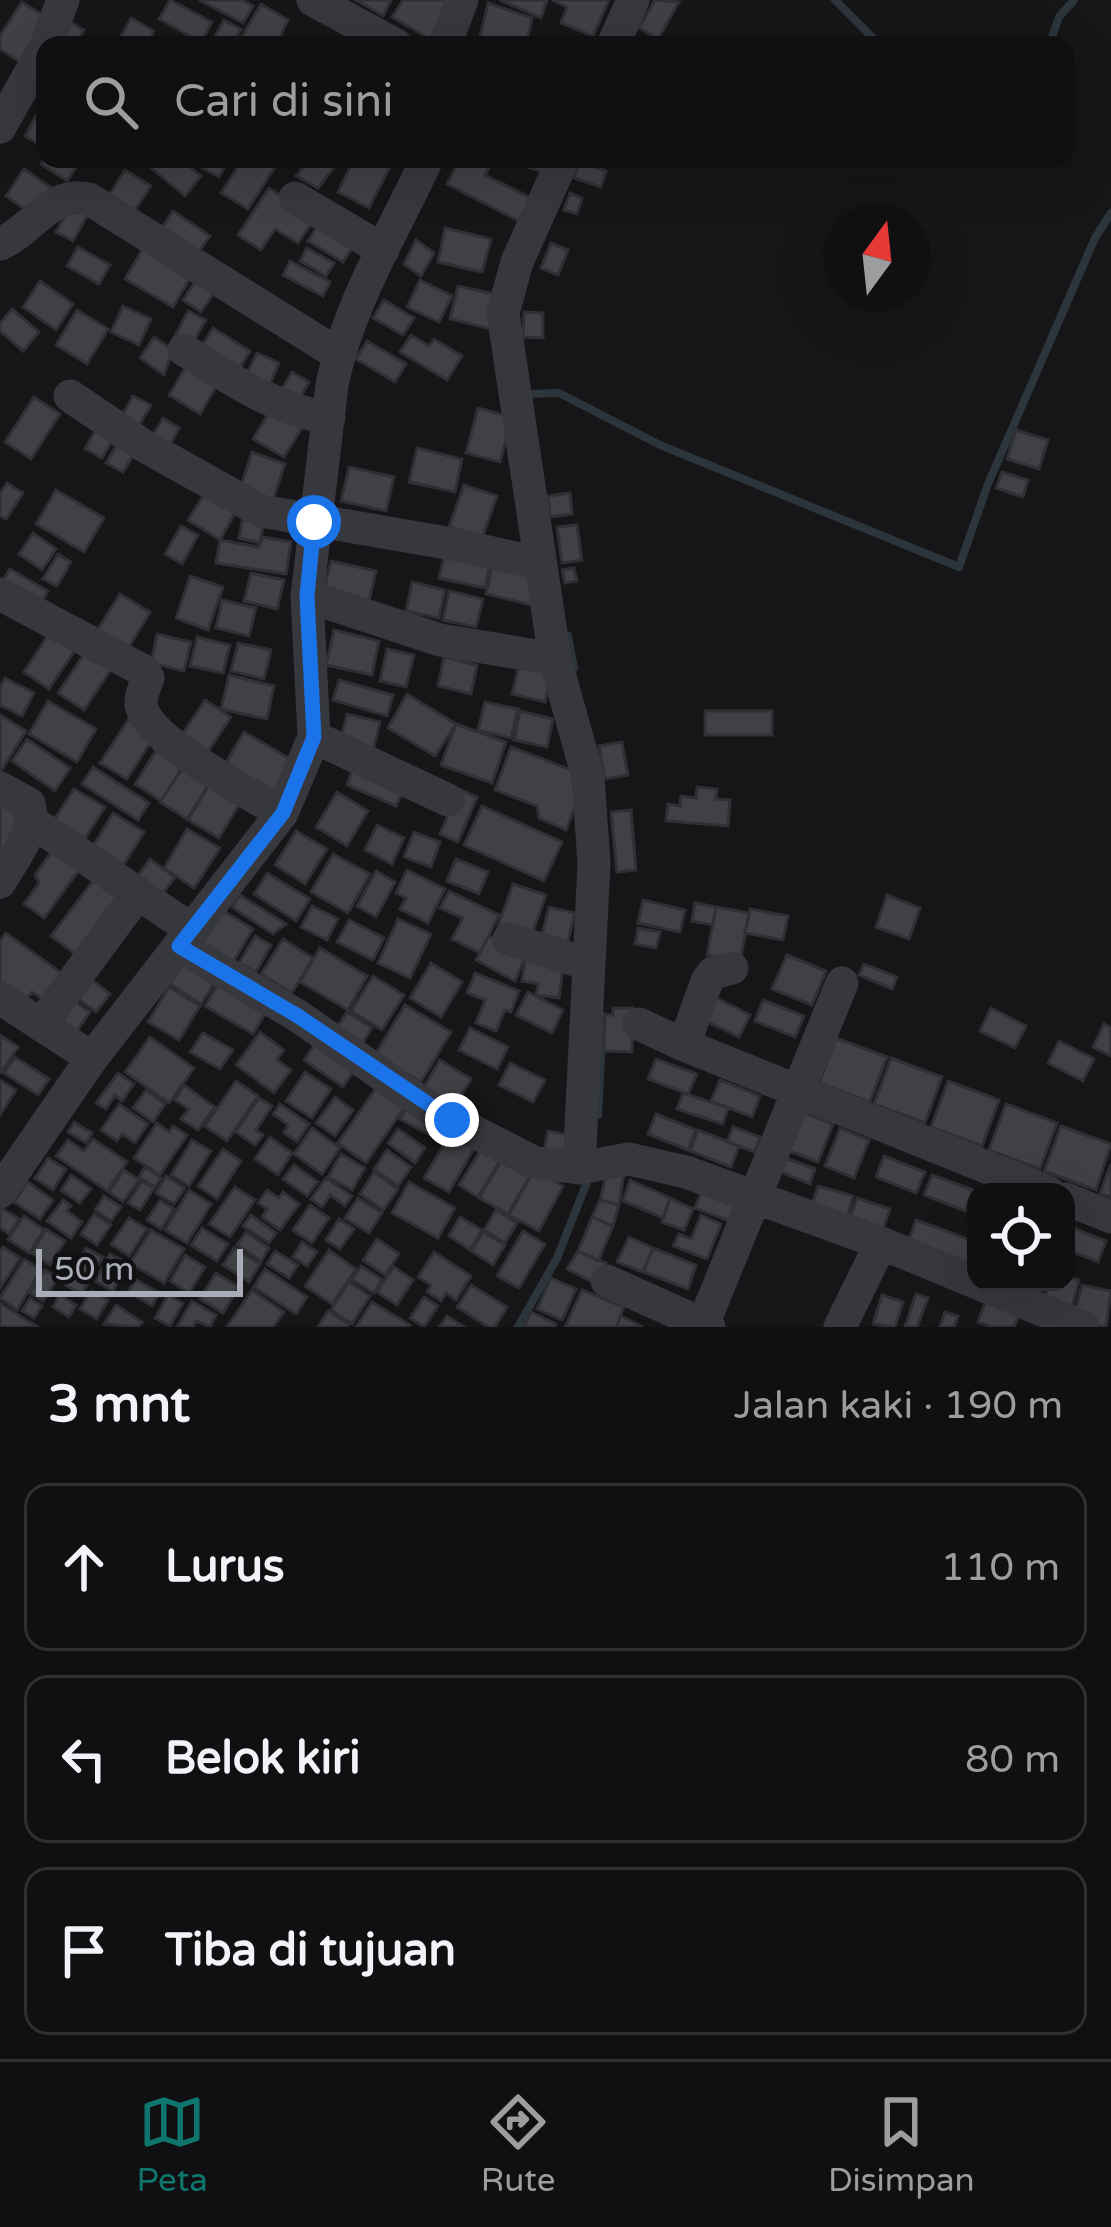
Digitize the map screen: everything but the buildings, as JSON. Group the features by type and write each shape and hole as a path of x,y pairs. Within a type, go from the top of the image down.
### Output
{"street":[{"path":"50,36 63,0"},
{"path":"313,0 379,36"},
{"path":"448,36 462,0"},
{"path":"617,36 633,0"},
{"path":"0,127 36,64"},
{"path":"0,1192 92,1058 283,813 314,737 307,596 338,354 361,293 423,168"},
{"path":"558,168 517,262 503,313 555,659 588,777 594,863 588,964 591,1166"},
{"path":"0,244 60,199 73,195 89,199 338,354"},
{"path":"295,198 383,250"},
{"path":"184,350 267,400 328,418"},
{"path":"70,396 141,444 261,511 458,544 541,564"},
{"path":"0,593 144,671 148,678 140,698 148,721 172,743 283,813"},
{"path":"307,596 440,640 555,659"},
{"path":"314,737 448,800"},
{"path":"0,788 29,805 32,821 0,882"},
{"path":"32,821 137,893 186,938 434,1111 533,1162 591,1166 629,1159 686,1172 881,1243 1083,1327"},
{"path":"41,1024 137,893"},
{"path":"509,939 588,964"},
{"path":"684,1045 707,981 713,973 732,968"},
{"path":"607,1281 705,1326 842,983"},
{"path":"0,998 92,1058"},
{"path":"640,1024 1026,1183"},
{"path":"1075,1203 1111,1217"},
{"path":"841,1327 881,1243"}],"waterway":[{"path":"835,0 871,36"},
{"path":"1052,36 1059,17 1074,0"},
{"path":"527,394 559,393 660,445 959,567 988,484 1095,238 1111,213"},
{"path":"568,636 574,668"},
{"path":"598,1115 603,1016"},
{"path":"518,1327 557,1258 589,1177"}],"route":[{"path":"314,522 307,596 314,737 283,813 179,946 298,1016 452,1120"}]}
